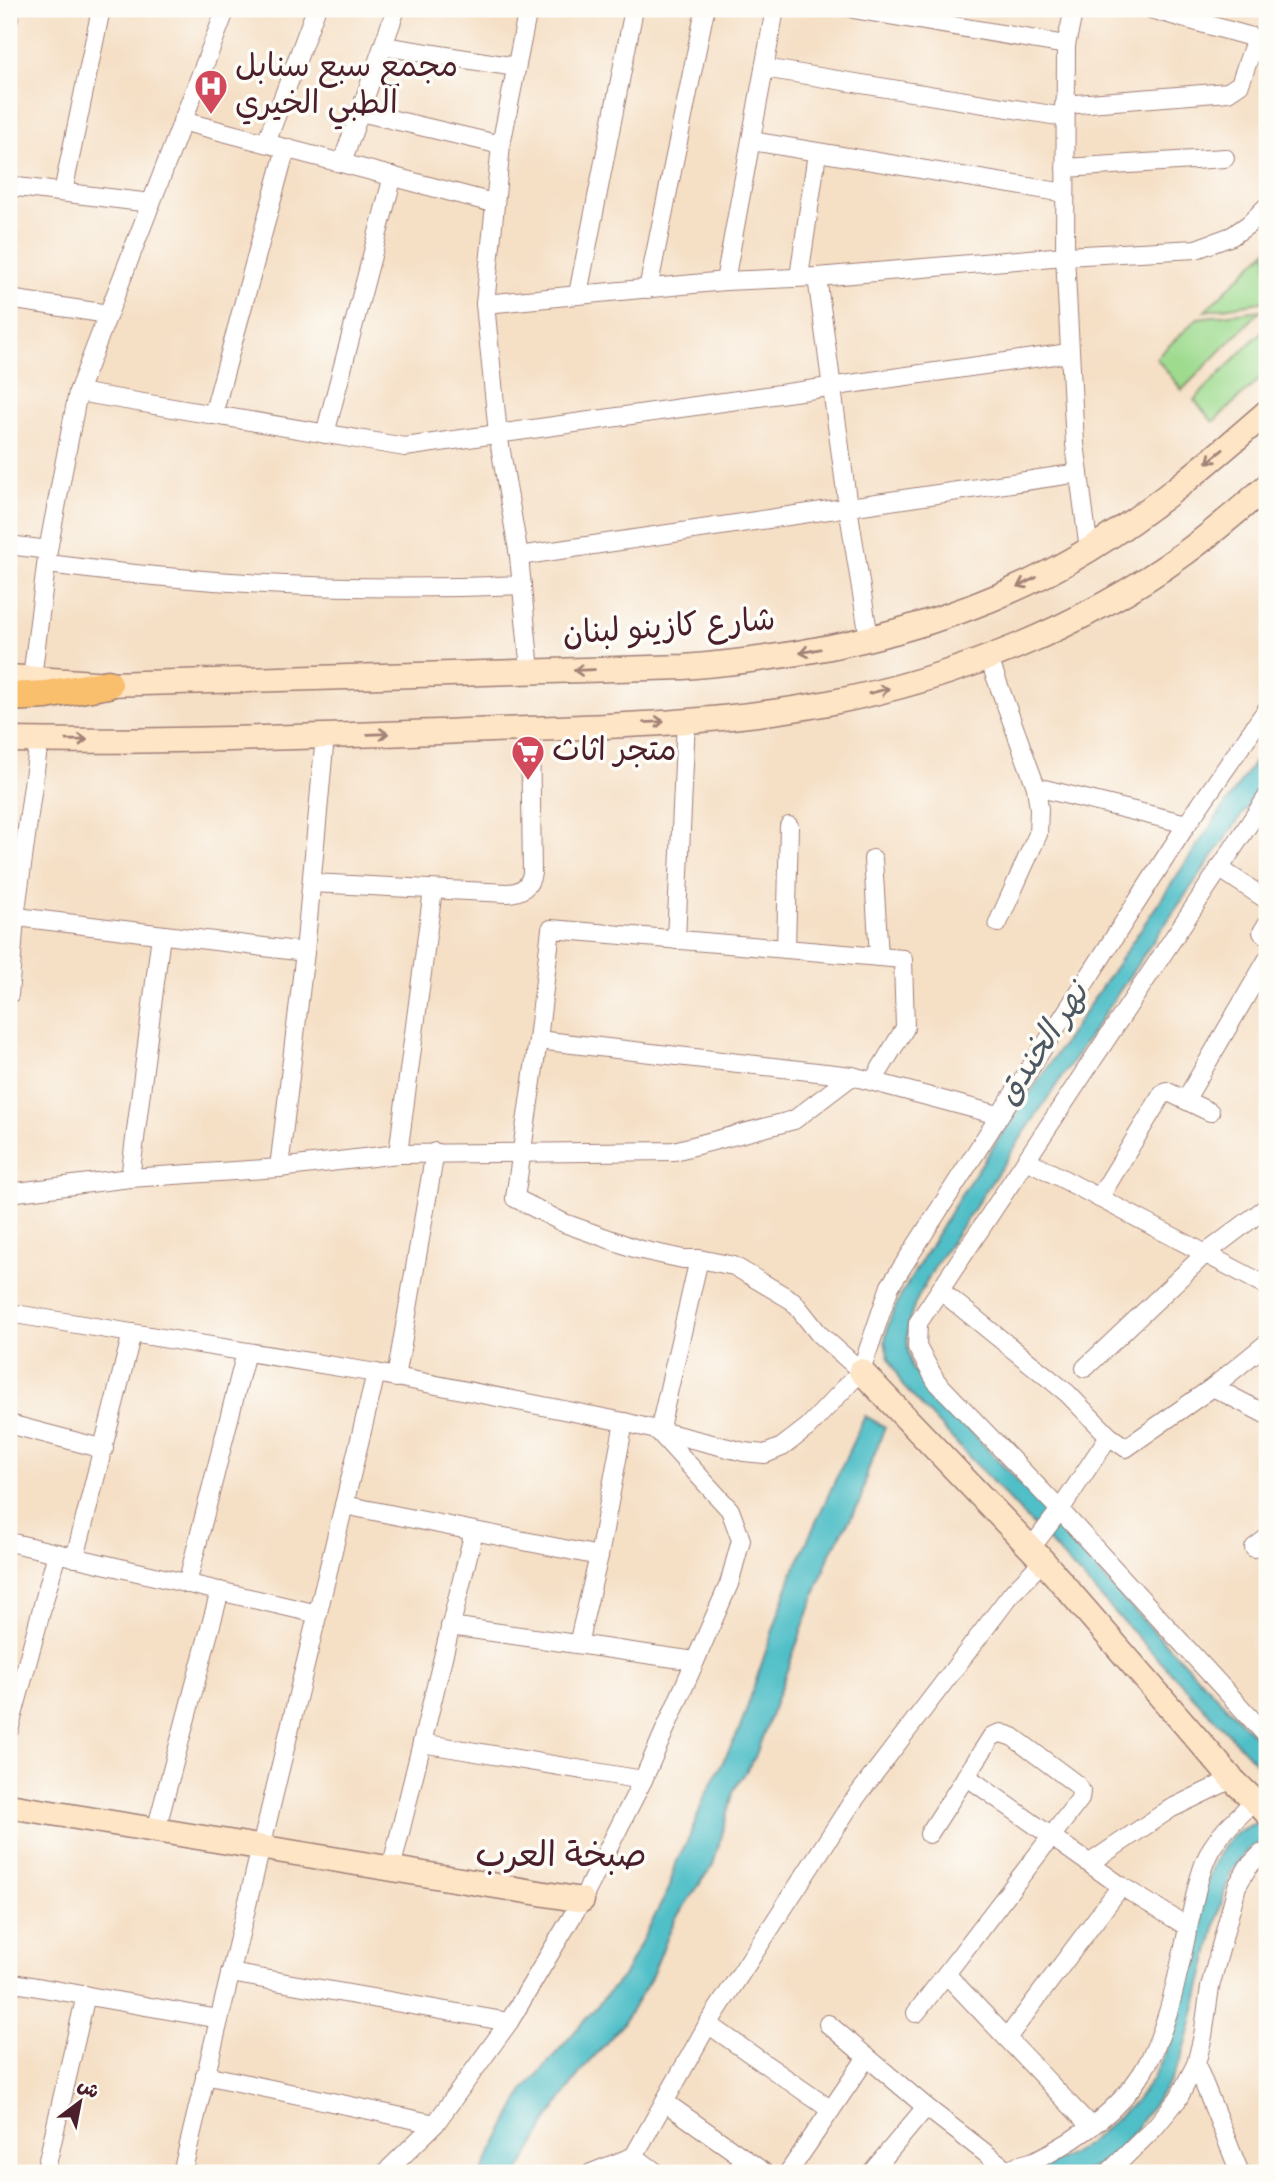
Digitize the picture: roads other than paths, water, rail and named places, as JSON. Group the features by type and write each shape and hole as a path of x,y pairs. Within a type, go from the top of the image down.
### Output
{"main road":[{"name":"شارع كازينو لبنان","path":"20,677 108,684 726,664 802,653 932,620 979,603 1053,570 1132,523 1267,412"},
{"path":"9,740 325,736 530,729 686,720 784,710 853,697 906,684 988,656 1067,622 1184,554 1264,492"},
{"path":"9,697 46,695 108,684"},
{"path":"861,1371 1036,1550 1232,1779 1261,1807"},
{"path":"9,1807 582,1900"}],"street":[{"path":"9,18 10,9"},
{"path":"64,192 101,9"},
{"path":"20,677 48,557 78,392 226,9"},
{"path":"266,143 316,9"},
{"path":"342,163 396,9"},
{"path":"528,9 501,145 493,203 485,304 498,434 519,556 530,671"},
{"path":"578,294 634,9"},
{"path":"648,289 705,9"},
{"path":"725,281 775,9"},
{"path":"853,9 1066,45"},
{"path":"1074,9 1066,45 1065,256 1069,353 1079,473 1089,550"},
{"path":"764,68 1064,111 1228,92 1240,84 1262,40 1151,9"},
{"path":"383,46 516,66"},
{"path":"360,112 501,145"},
{"path":"182,121 493,203"},
{"path":"752,141 1065,193"},
{"path":"213,415 286,148"},
{"path":"817,153 808,277 831,387 869,638"},
{"path":"1065,168 1225,158"},
{"path":"326,434 393,176"},
{"path":"9,186 151,203"},
{"path":"485,304 725,281 1196,249 1233,236 1267,206"},
{"path":"9,299 108,314"},
{"path":"78,392 405,447 1069,353"},
{"path":"519,556 1079,473"},
{"path":"9,545 48,557 183,580 386,589 522,585"},
{"path":"988,656 1036,787 1039,808 1038,834 998,923"},
{"path":"9,1313 376,1373 624,1422 744,1452 765,1454 782,1447 808,1427 861,1371 890,1286 1187,824 1267,709"},
{"path":"676,940 686,720"},
{"path":"312,883 513,893 528,884 532,873 530,729"},
{"path":"279,1168 305,952 325,736"},
{"path":"9,995 12,917 38,741"},
{"path":"1036,787 1187,824"},
{"path":"1267,797 918,1323 916,1347 936,1381 1267,1736"},
{"path":"786,949 789,827"},
{"path":"873,859 879,957"},
{"path":"1219,868 1267,900"},
{"path":"398,1154 433,890"},
{"path":"12,917 305,952"},
{"path":"1267,923 1262,932 1267,936"},
{"path":"861,1371 818,1334 793,1301 734,1266 637,1249 564,1223 514,1198 538,1040 551,929 903,959 905,1028 873,1081"},
{"path":"130,1178 161,935"},
{"path":"1186,1100 1267,960"},
{"path":"538,1040 852,1076 998,1115"},
{"path":"9,1193 130,1178 279,1168 398,1154 674,1151 794,1120 852,1076"},
{"path":"1099,1198 1163,1093 1166,1091 1210,1112"},
{"path":"396,1378 435,1152"},
{"path":"1027,1160 1267,1286"},
{"path":"1085,1368 1205,1254 1267,1207"},
{"path":"659,1432 699,1259"},
{"path":"941,1292 1067,1393 1109,1436 1126,1448 1213,1387 1267,1343"},
{"path":"75,1558 132,1333"},
{"path":"187,1584 246,1352"},
{"path":"181,2173 376,1373"},
{"path":"1213,1387 1267,1415"},
{"path":"578,1644 599,1556 624,1422"},
{"path":"9,1424 104,1449"},
{"path":"385,2173 435,2123 509,2022 582,1900 643,1780 729,1584 741,1540 730,1510 659,1432"},
{"path":"591,2173 634,2156 708,2024 851,1804 1012,1593 1058,1512 1109,1436"},
{"path":"344,1505 599,1556"},
{"path":"391,1869 474,1531"},
{"path":"9,1542 318,1614"},
{"path":"9,1730 57,1553"},
{"path":"156,1830 220,1591"},
{"path":"450,1626 695,1661"},
{"path":"916,2013 1080,1799 1082,1791 1013,1737 1001,1733 992,1736 929,1834"},
{"path":"422,1743 643,1780"},
{"path":"966,1776 1121,1886 1188,1927"},
{"path":"1090,1863 1170,1809 1232,1779"},
{"path":"828,2024 1004,2171 1033,2161 1065,2144 1110,2112 1142,2073 1167,2012 1202,1867 1224,1829 1261,1807"},
{"path":"1108,2173 1155,2127 1178,2099 1196,2064 1210,1987 1237,1886 1248,1867 1261,1854 1267,1853"},
{"path":"1007,2038 1121,1886"},
{"path":"230,1973 509,2022"},
{"path":"947,1974 1091,2127"},
{"path":"9,1982 219,2019"},
{"path":"45,2173 86,1995"},
{"path":"708,2024 831,2110"},
{"path":"788,2173 867,2057"},
{"path":"1196,2064 1240,2173"},
{"path":"205,2075 435,2123"},
{"path":"666,2103 740,2166 765,2173"},
{"path":"871,2173 926,2107"},
{"path":"634,2156 657,2173"}],"water":[{"path":"1267,743 1267,779 1149,947 935,1266 915,1304 907,1339 912,1369 1027,1491 1120,1596 1267,1749 1267,1775 902,1385 888,1356 885,1341 889,1322 901,1295 960,1196"},
{"path":"865,1416 885,1427 868,1470 860,1502 831,1551 755,1757 734,1790 713,1865 675,1919 650,1980 622,2025 581,2071 550,2117 518,2173 481,2173 525,2089 624,1975 670,1887 674,1867 689,1838 705,1796 739,1731 792,1574"},
{"path":"1267,1820 1267,1838 1247,1850 1231,1872 1189,2034 1171,2080 1134,2131 1117,2151 1099,2165 1078,2173 1029,2173 1058,2161 1087,2144 1134,2103 1152,2080 1175,2033 1205,1889 1212,1869 1220,1851 1233,1836 1251,1825"}],"place":[{"name":"مجمع سبع سنابل الطبي الخيري","path":"211,116"},
{"name":"متجر اثاث","path":"528,782"}],"district":[{"name":"صبخة العرب","path":"561,1857"}],"water label":[{"name":"نهر الخندق","path":"1044,1045"}]}
